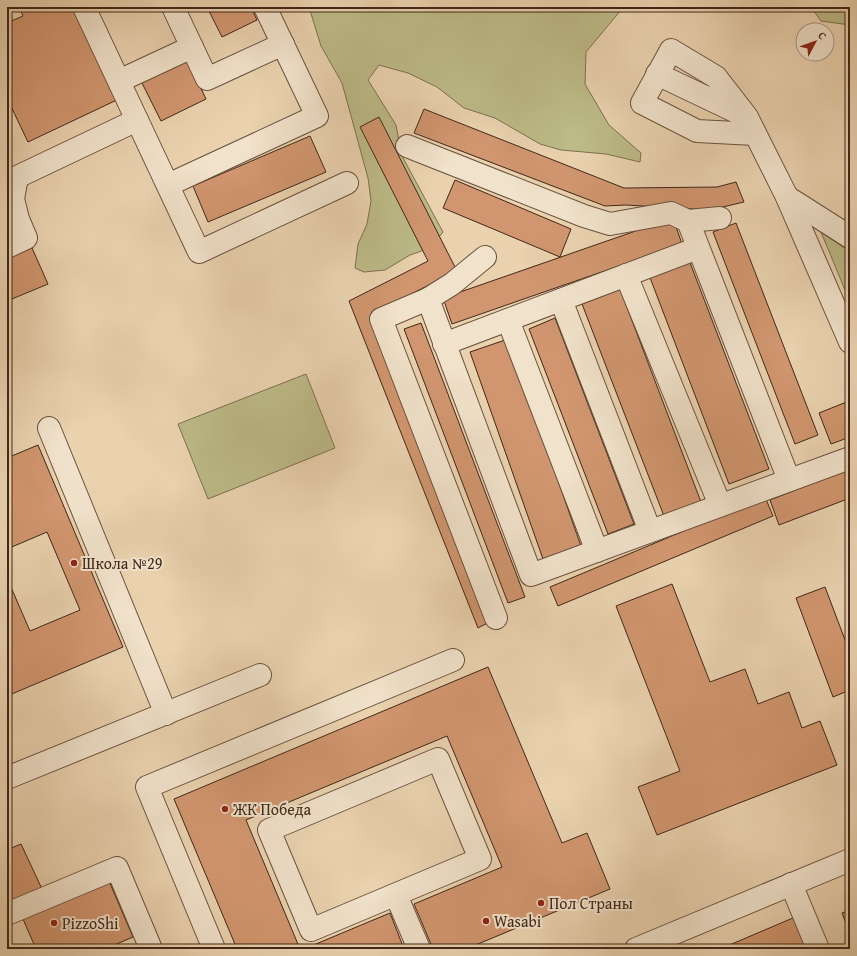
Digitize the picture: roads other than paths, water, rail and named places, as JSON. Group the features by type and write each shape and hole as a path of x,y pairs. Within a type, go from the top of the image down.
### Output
{"street":[{"path":"84,7 199,252 347,183"},
{"path":"173,7 207,80 283,44"},
{"path":"168,185 316,116 265,7"},
{"path":"119,82 192,47"},
{"path":"751,126 697,131 642,103 671,50 716,77 751,126 787,197 850,342"},
{"path":"7,247 26,238 18,219 13,199 17,177 137,120"},
{"path":"407,146 584,216 610,224 671,213 688,221 720,218"},
{"path":"787,197 850,237"},
{"path":"688,221 789,480"},
{"path":"444,344 698,248"},
{"path":"485,257 452,284 428,299 381,319 496,618"},
{"path":"626,275 720,505"},
{"path":"428,299 531,575 850,458"},
{"path":"561,300 650,531"},
{"path":"508,320 597,551"},
{"path":"49,428 166,714"},
{"path":"214,949 147,787 454,660"},
{"path":"7,778 260,675"},
{"path":"438,759 480,859 396,895 311,930 269,830 438,759"},
{"path":"636,949 850,860"},
{"path":"7,914 117,868 151,949"},
{"path":"791,884 818,949"},
{"path":"396,895 419,949"}],"place":[{"name":"Школа №29","path":"74,563"},
{"name":"ЖК Победа","path":"225,809"},
{"name":"Пол Страны","path":"541,903"},
{"name":"Wasabi","path":"486,921"},
{"name":"PizzoShi","path":"54,923"}]}
